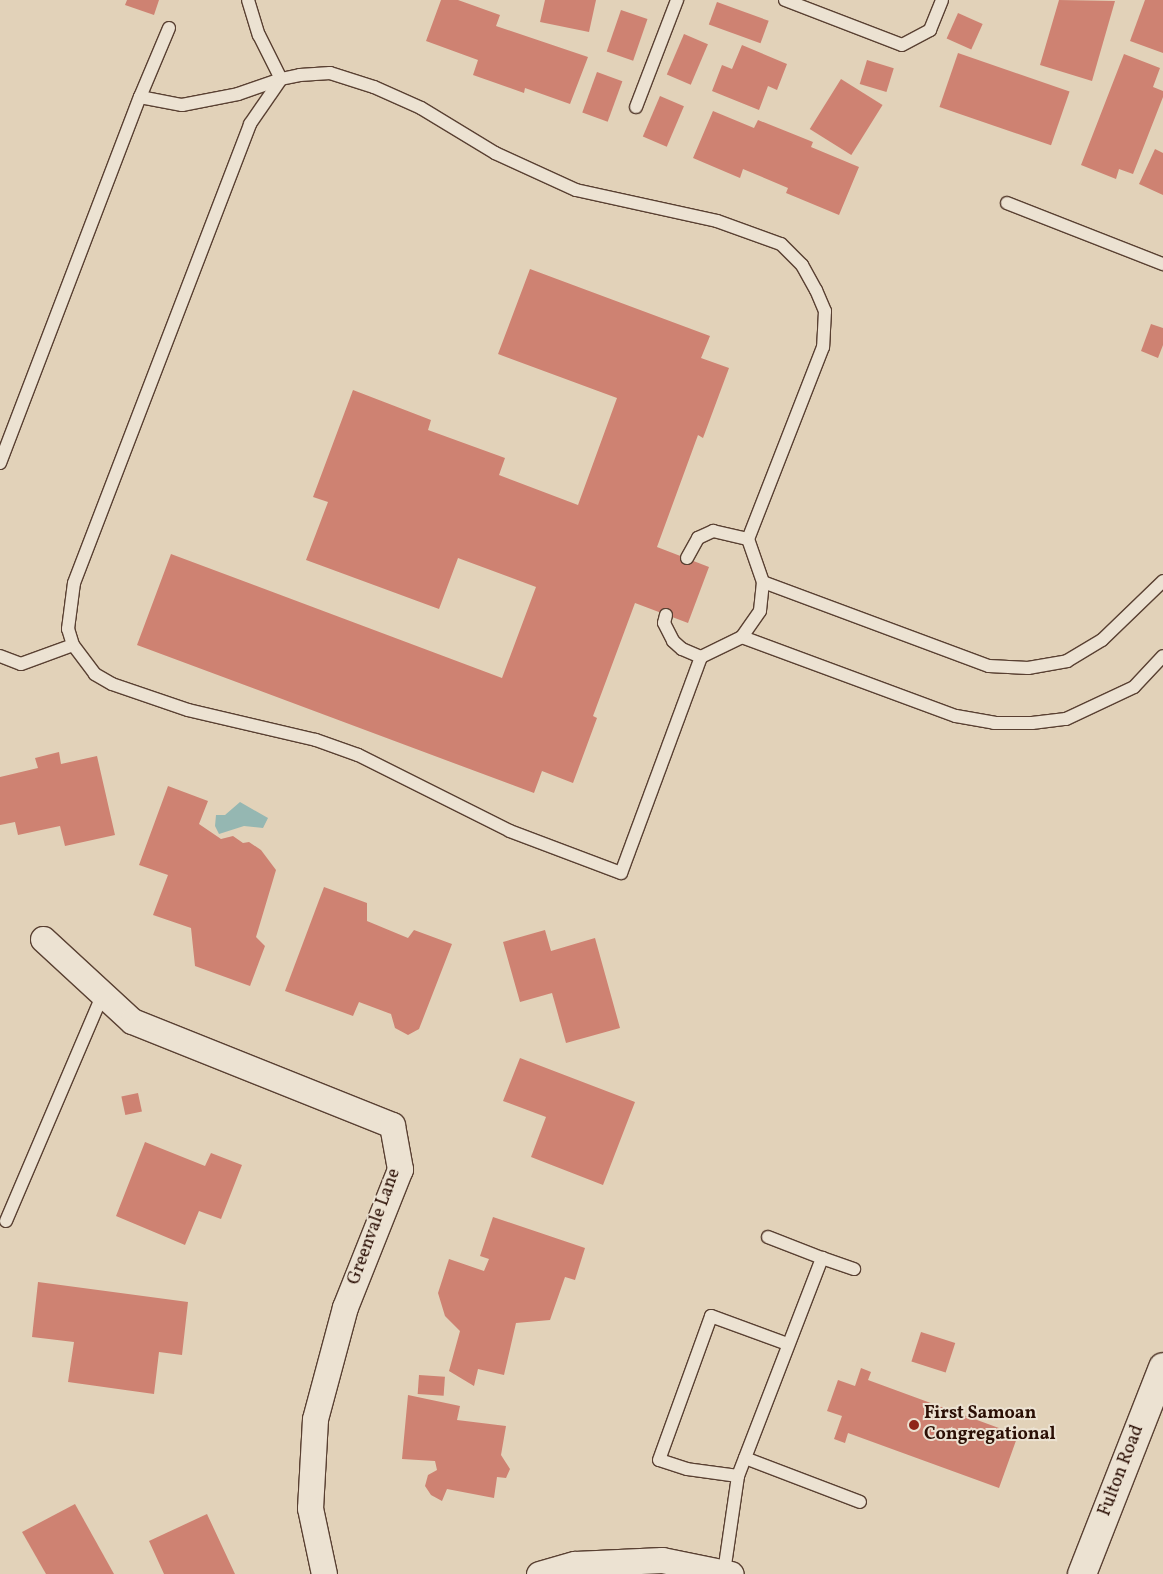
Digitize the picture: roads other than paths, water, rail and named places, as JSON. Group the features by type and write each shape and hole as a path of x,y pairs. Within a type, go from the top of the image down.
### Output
{"main road":[{"name":"Fulton Road","path":"1082,1574 1162,1375"}],"street":[{"name":"Greenvale Lane","path":"43,939 132,1021 392,1125 400,1169 345,1307 315,1418 310,1508 324,1574"},
{"path":"539,1574 575,1564 662,1560 728,1573"}],"lane":[{"path":"248,0 259,35 281,79"},
{"path":"636,107 677,0"},
{"path":"785,0 902,45 930,30 942,0"},
{"path":"0,463 168,28"},
{"path":"140,97 182,105 238,94 281,79 330,73 374,87 421,108 534,174 624,203 717,221 752,232 781,244 802,265 825,311 823,347 748,540 763,582 760,611 742,637 701,657 621,872 510,831 350,752 316,740 188,710 112,684 95,674 73,645 68,620 74,583 250,124 281,79"},
{"path":"1006,202 1163,264"},
{"path":"687,558 698,538 713,531 748,540"},
{"path":"763,582 989,666 1028,668 1067,661 1102,640 1163,581"},
{"path":"666,615 664,623 673,641 682,649 701,657"},
{"path":"742,637 956,716 994,723 1032,723 1066,719 1134,687 1163,656"},
{"path":"0,656 21,664 73,645"},
{"path":"6,1221 103,994"},
{"path":"768,1237 854,1269"},
{"path":"728,1573 738,1476 787,1344 822,1258"},
{"path":"738,1476 687,1469 659,1460 710,1316 787,1344"},
{"path":"745,1458 860,1502"}],"water":[{"path":"240,802 268,818 263,828 244,826 219,834 215,826 216,815 225,815"}],"place":[{"name":"First Samoan Congregational","path":"914,1425"}]}
